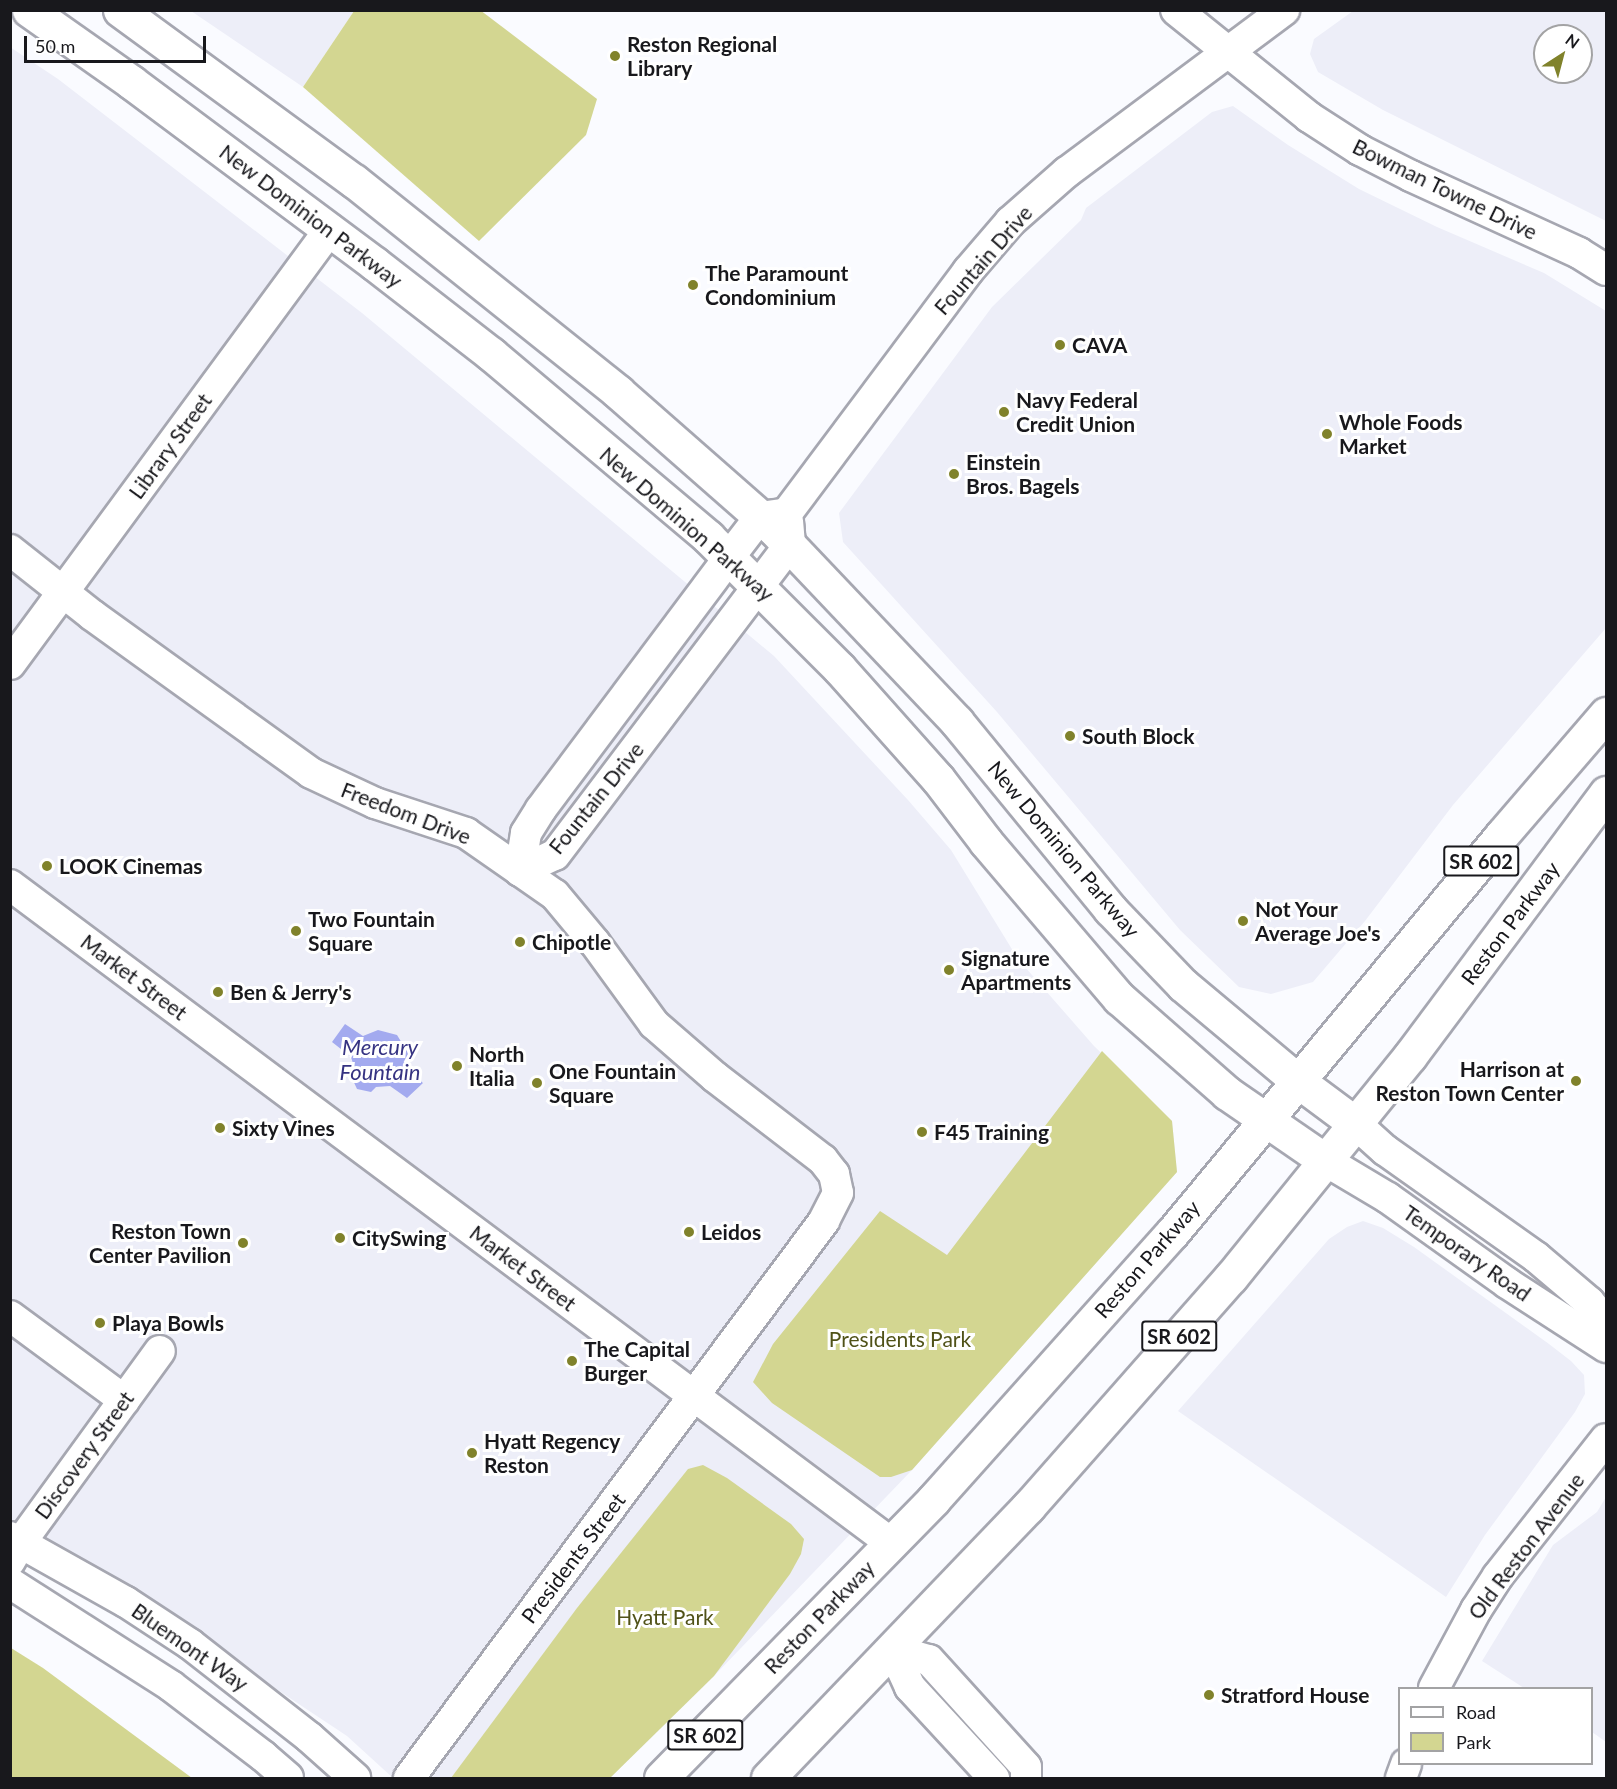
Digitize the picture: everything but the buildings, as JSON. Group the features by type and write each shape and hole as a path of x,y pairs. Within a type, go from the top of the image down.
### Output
{"main road":[{"name":"New Dominion Parkway","path":"29,10 330,229 490,354 730,556 839,668 938,779 993,851 1119,998 1186,1059 1265,1120 1326,1161"},
{"name":"New Dominion Parkway","path":"120,10 354,181 618,392 779,525 957,722 1110,909 1183,985 1298,1081 1356,1124"},
{"name":"Reston Parkway","path":"661,1779 891,1544 1172,1233 1501,836 1606,714"},
{"name":"Reston Parkway","path":"768,1779 1028,1508 1231,1277 1410,1056 1606,794"}],"street":[{"name":"Bowman Towne Drive","path":"1176,10 1309,117 1360,150 1411,176 1579,253 1606,270"},
{"name":"Fountain Drive","path":"520,871 555,855 759,585 779,525 968,271 1010,222 1067,172 1284,10"},
{"name":"Library Street","path":"10,664 330,229"},
{"name":"Fountain Drive","path":"520,871 526,833 541,808 730,556 779,525"},
{"name":"Freedom Drive","path":"10,550 63,593 310,773 375,803 466,833 566,905 654,1024 715,1077 830,1167 838,1193 824,1221"},
{"name":"Market Street","path":"10,885 891,1544"},
{"name":"Temporary Road","path":"1356,1124 1385,1149 1536,1257 1589,1302 1606,1322"},
{"name":"Temporary Road","path":"1326,1161 1388,1198 1507,1283 1606,1347"},
{"name":"Presidents Street","path":"409,1779 824,1221"},
{"path":"10,1316 124,1400"},
{"name":"Discovery Street","path":"14,1547 160,1351"},
{"name":"Old Reston Avenue","path":"1435,1687 1476,1610 1498,1576 1606,1439"},
{"name":"Bluemont Way","path":"14,1547 126,1602 190,1644 309,1737 355,1779"},
{"name":"Bluemont Way","path":"10,1583 171,1686 263,1756 288,1779"},
{"path":"893,1650 910,1687 994,1779"},
{"path":"893,1650 929,1660 1026,1767 1026,1779"}],"shaded area":[{"path":"354,10 303,87 191,11"},
{"path":"1353,11 1606,11 1606,221 1383,110 1318,72 1310,54 1314,39"},
{"path":"10,47 58,79 362,313 774,656 908,800 951,850 1018,959 1094,1046 1172,1121 1177,1172 912,1470 714,1676 610,1778 393,1778 347,1736 86,1563 11,1524"},
{"path":"1233,106 1288,145 1359,189 1437,227 1544,273 1606,311 1606,628 1453,805 1365,921 1313,982 1271,994 1239,987 1180,930 997,712 843,542 839,513 992,307 1081,220 1086,208 1212,112"},
{"path":"1363,1221 1383,1228 1414,1247 1549,1344 1571,1361 1584,1375 1585,1394 1575,1412 1485,1535 1446,1597 1178,1411 1329,1239 1347,1227"},
{"path":"1606,1497 1606,1742 1593,1733 1593,1687 1522,1687 1482,1661 1553,1545 1597,1512"}],"green space":[{"path":"480,10 597,99 586,135 479,241 303,87 354,11"},
{"name":"Presidents Park","path":"1102,1051 1172,1121 1177,1172 912,1470 891,1477 880,1477 772,1403 753,1382 773,1344 880,1211 947,1255"},
{"name":"Hyatt Park","path":"703,1465 727,1478 791,1524 804,1539 801,1554 790,1574 714,1676 610,1778 451,1778 577,1608 688,1469"},
{"path":"11,1648 43,1668 192,1778 11,1778"}],"water":[{"name":"Mercury Fountain","path":"345,1024 363,1036 378,1030 397,1035 408,1053 406,1069 423,1083 407,1098 390,1086 376,1087 371,1092 357,1089 351,1076 355,1070 351,1057 332,1042"}],"place":[{"name":"Reston Regional Library","path":"615,56"},
{"name":"The Paramount Condominium","path":"693,285"},
{"name":"CAVA","path":"1060,345"},
{"name":"Navy Federal Credit Union","path":"1004,412"},
{"name":"Whole Foods Market","path":"1327,434"},
{"name":"Einstein Bros. Bagels","path":"954,474"},
{"name":"South Block","path":"1070,736"},
{"name":"LOOK Cinemas","path":"47,866"},
{"name":"Not Your Average Joe's","path":"1243,921"},
{"name":"Two Fountain Square","path":"296,931"},
{"name":"Chipotle","path":"520,942"},
{"name":"Signature Apartments","path":"949,970"},
{"name":"Ben & Jerry's","path":"218,992"},
{"name":"North Italia","path":"457,1066"},
{"name":"Harrison at Reston Town Center","path":"1576,1081"},
{"name":"One Fountain Square","path":"537,1083"},
{"name":"Sixty Vines","path":"220,1128"},
{"name":"F45 Training","path":"922,1132"},
{"name":"Leidos","path":"689,1232"},
{"name":"CitySwing","path":"340,1238"},
{"name":"Reston Town Center Pavilion","path":"243,1243"},
{"name":"Playa Bowls","path":"100,1323"},
{"name":"The Capital Burger","path":"572,1361"},
{"name":"Hyatt Regency Reston","path":"472,1453"},
{"name":"Stratford House","path":"1209,1695"}]}
